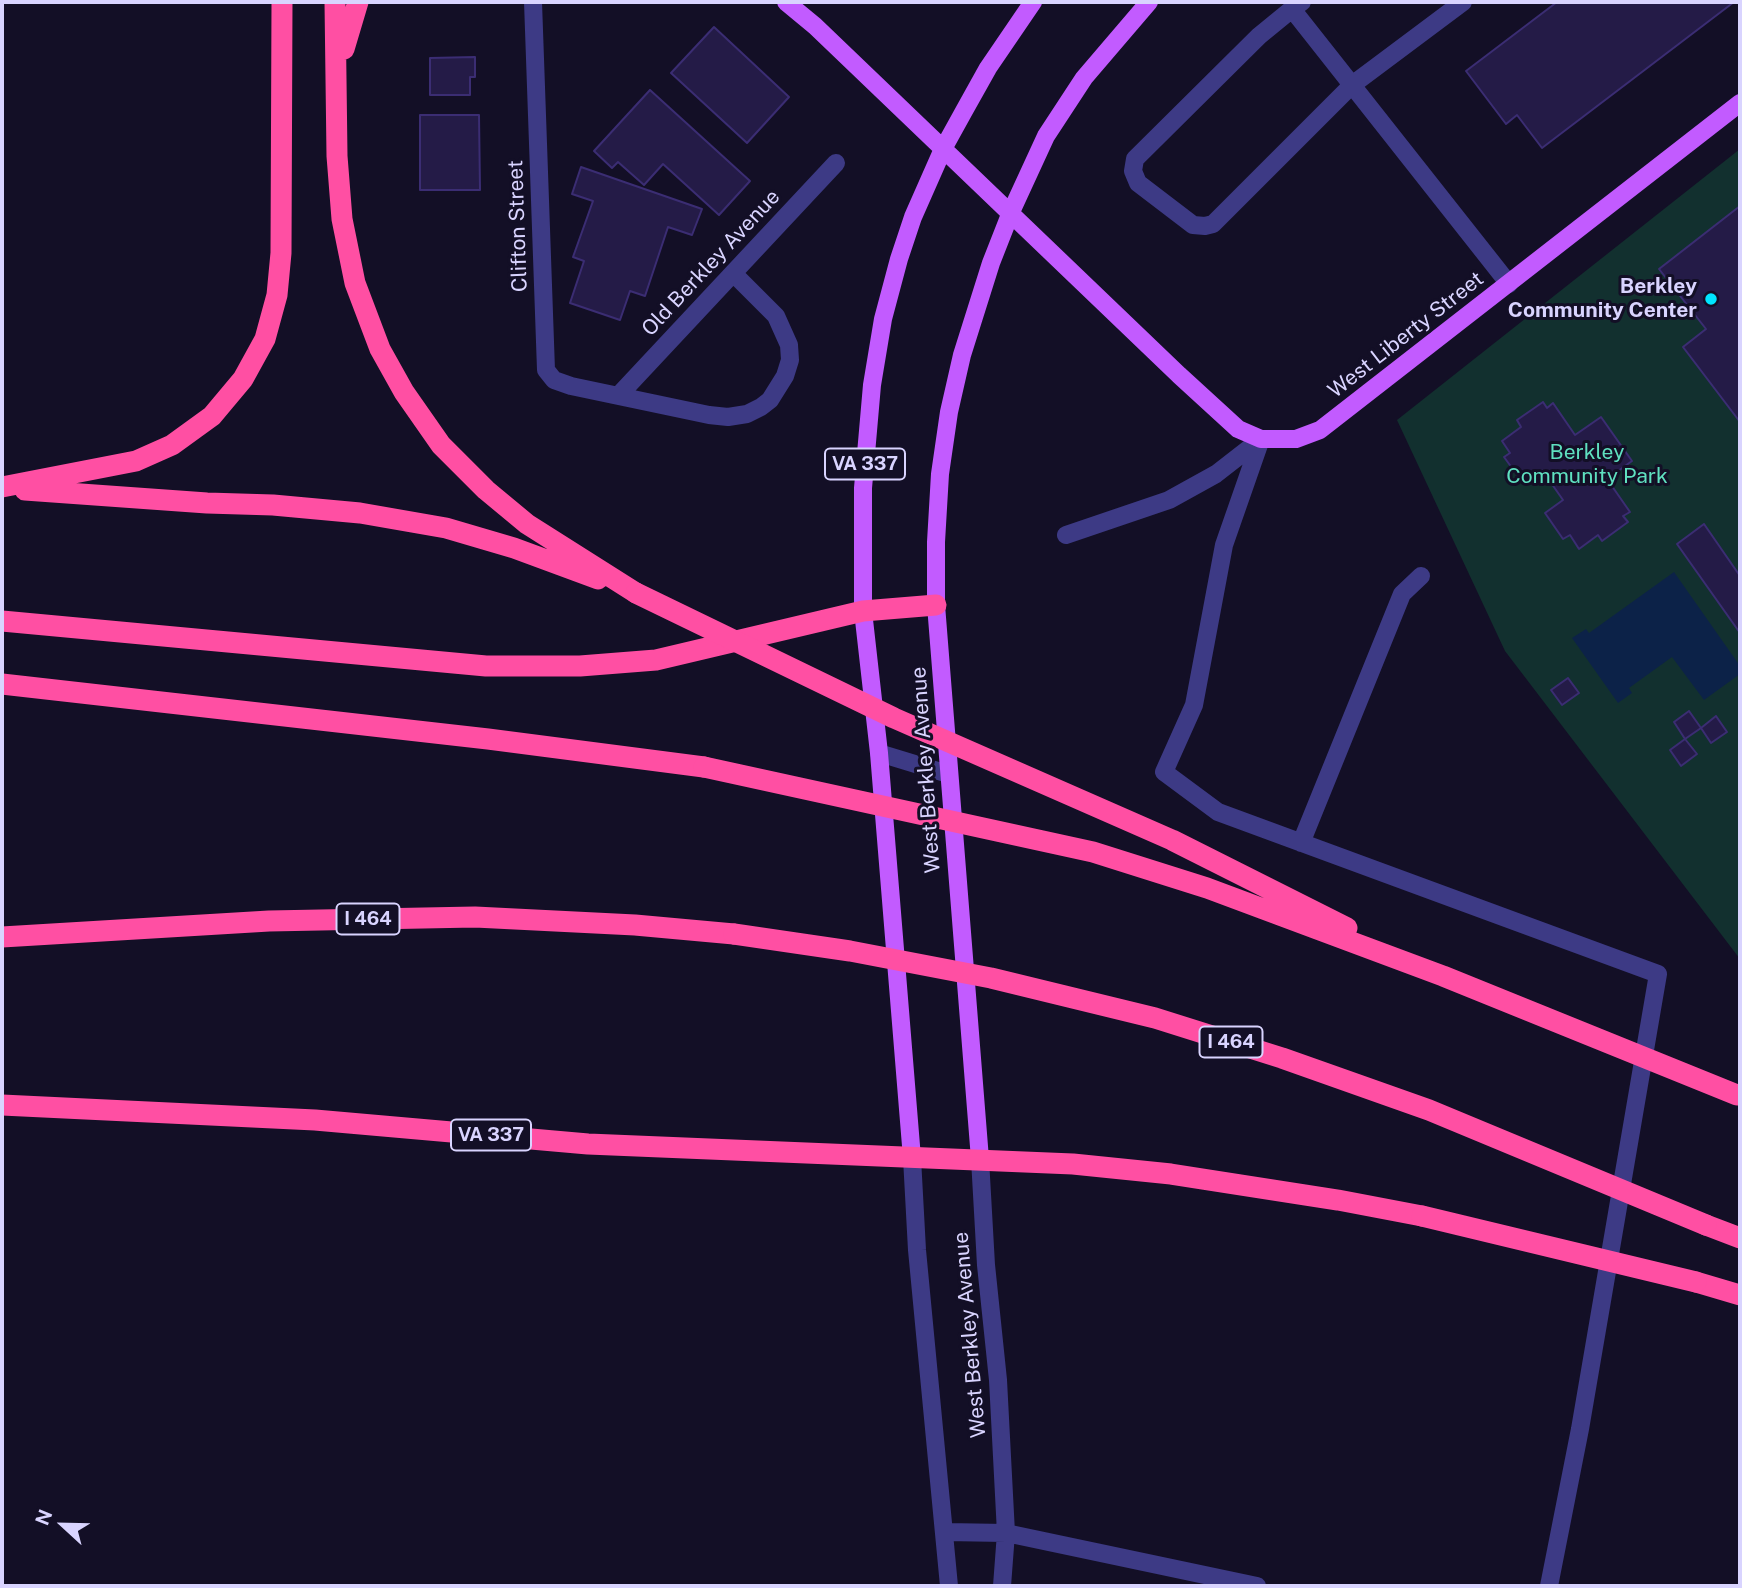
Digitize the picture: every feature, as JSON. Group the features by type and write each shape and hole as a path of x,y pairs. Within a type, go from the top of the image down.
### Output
{"highway":[{"path":"2,487 136,461 172,445 212,416 243,379 265,339 277,295 281,253 282,2"},
{"path":"335,2 337,156 342,219 352,270 373,331 404,392 441,445 486,490 527,524 636,593"},
{"path":"337,82 350,22 358,2"},
{"path":"2,487 360,513 446,528 514,548 636,593 894,718 1172,840 1443,976"},
{"path":"2,621 486,667 580,666 656,660 863,611 936,605"},
{"path":"2,684 488,739 704,767 1093,852 1207,888 1443,976 1739,1095"},
{"name":"I 464","path":"2,937 269,921 475,917 623,924 734,934 850,951 991,978 1155,1018 1282,1058 1429,1110 1740,1238"},
{"name":"VA 337","path":"2,1105 316,1120 587,1144 980,1159"},
{"path":"980,1159 1073,1164 1171,1174 1338,1200 1422,1216 1740,1294"}],"main road":[{"path":"786,2 815,26 1238,429 1261,439"},
{"name":"West Berkley Avenue","path":"912,1158 880,753 863,611 863,488 872,385 883,319 909,228 943,149 988,68 1033,2"},
{"name":"West Berkley Avenue","path":"980,1159 936,605 940,474 949,412 966,342 991,263 1046,136 1084,78 1149,2"},
{"name":"West Liberty Street","path":"1261,439 1296,439 1320,430 1740,103"}],"street":[{"name":"Clifton Street","path":"533,2 546,370 554,380 571,386 619,395"},
{"path":"1463,2 1352,85 1213,224 1194,225 1138,183 1133,171 1135,159 1259,36 1297,6 1352,85 1509,284"},
{"name":"Old Berkley Avenue","path":"619,395 836,163"},
{"path":"619,395 728,417 747,414 770,400 785,376 790,360 789,345 776,316 733,273"},
{"path":"1066,536 1169,500 1216,474 1261,439"},
{"path":"1261,439 1224,545 1194,705 1164,772 1218,813 1658,974 1580,1429 1549,1586"},
{"path":"1301,843 1402,594 1421,576"},
{"path":"880,753 948,774"},
{"name":"West Berkley Avenue","path":"912,1158 917,1250 948,1586"},
{"name":"West Berkley Avenue","path":"980,1159 986,1265 998,1380 1006,1533 1002,1586"},
{"path":"945,1532 1006,1533 1258,1586"}],"green space":[{"name":"Berkley Community Park","path":"1740,149 1740,959 1505,651 1397,420"}],"water":[{"path":"1674,572 1740,666 1740,674 1704,700 1672,657 1629,688 1632,693 1618,703 1572,638 1586,629 1589,633"}],"building":[{"path":"1557,2 1734,2 1542,148 1517,115 1506,124 1466,71"},
{"path":"714,27 789,97 747,143 671,73"},
{"path":"475,57 475,77 470,77 470,95 430,95 430,58"},
{"path":"650,90 750,181 719,215 663,164 644,185 618,162 612,168 594,151"},
{"path":"420,115 479,115 480,190 420,190"},
{"path":"581,167 702,209 692,235 668,227 645,296 630,291 620,320 570,303 584,261 573,257 593,201 572,194"},
{"name":"Berkley Community Center","path":"1740,206 1740,422 1683,347 1706,329 1659,269"},
{"path":"1543,402 1547,408 1553,403 1575,435 1601,417 1632,461 1607,479 1630,512 1623,516 1628,522 1602,541 1598,535 1579,549 1570,535 1563,539 1545,513 1563,500 1542,470 1523,483 1504,457 1510,453 1502,441 1521,427 1517,420"},
{"path":"1704,524 1740,576 1740,633 1677,544"},
{"path":"1568,678 1579,693 1562,705 1551,690"},
{"path":"1689,711 1701,728 1685,739 1674,722"},
{"path":"1716,716 1727,732 1711,743 1701,728"},
{"path":"1685,739 1697,754 1681,766 1670,750"}],"place":[{"name":"Berkley Community Center","path":"1711,299"}]}
